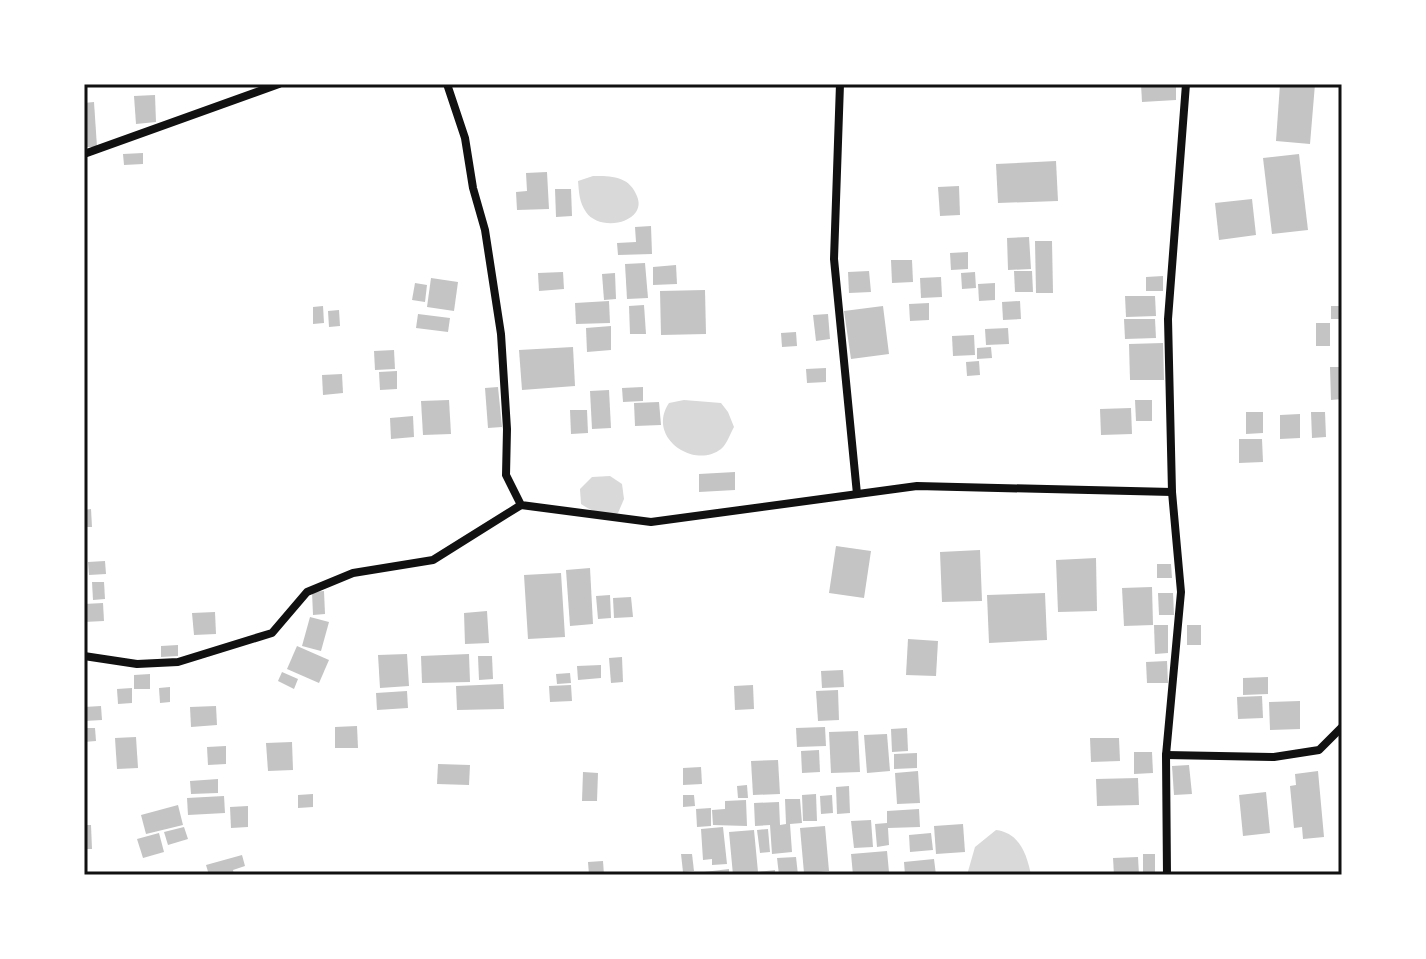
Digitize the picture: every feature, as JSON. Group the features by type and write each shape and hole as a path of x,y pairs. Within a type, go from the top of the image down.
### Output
{"street":[{"path":"84,154 279,84"},
{"path":"447,84 465,138 473,188 485,230 501,334 507,429 506,475 521,505"},
{"path":"840,84 834,259 857,494"},
{"path":"1167,875 1166,755 1181,592 1172,492 1168,319 1186,84"},
{"path":"84,656 137,664 178,662 272,633 307,592 353,573 433,560 521,505 651,522 917,486 1172,492"},
{"path":"1166,755 1274,757 1319,750 1342,727"}],"shaded area":[{"path":"593,176 624,180 638,198 636,212 618,223 603,223 591,217 582,204 578,181"},
{"path":"684,400 721,403 728,412 734,427 721,449 710,454 687,453 668,438 664,416 669,403"},
{"path":"610,476 622,484 624,499 618,513 604,514 581,504 580,489 592,477"},
{"path":"996,830 1017,840 1031,875 967,875 975,847"}],"building":[{"path":"1141,84 1176,84 1176,100 1142,102"},
{"path":"1280,84 1315,84 1310,144 1276,141"},
{"path":"155,95 156,122 136,124 134,96"},
{"path":"94,102 97,147 84,147 84,103"},
{"path":"143,153 143,164 124,165 123,154"},
{"path":"1299,154 1308,230 1272,234 1263,158"},
{"path":"1056,161 1058,201 998,203 996,164"},
{"path":"547,172 549,209 517,210 516,192 527,191 526,173"},
{"path":"959,186 960,215 940,216 938,187"},
{"path":"555,189 571,189 572,216 556,217"},
{"path":"1252,199 1256,235 1219,240 1215,203"},
{"path":"651,226 652,254 618,255 617,243 636,242 635,227"},
{"path":"1029,237 1031,269 1008,270 1007,238"},
{"path":"1035,241 1052,241 1053,293 1036,293"},
{"path":"968,252 968,269 951,270 950,253"},
{"path":"891,260 912,260 913,282 892,283"},
{"path":"645,263 648,298 627,299 625,264"},
{"path":"676,265 677,284 653,285 653,267"},
{"path":"869,271 871,292 849,293 848,272"},
{"path":"1014,271 1032,271 1033,292 1015,292"},
{"path":"563,272 564,289 539,291 538,273"},
{"path":"975,272 976,288 962,289 961,273"},
{"path":"615,273 616,299 604,300 602,274"},
{"path":"1163,276 1163,291 1146,291 1146,277"},
{"path":"941,277 942,297 921,298 920,278"},
{"path":"431,278 458,282 454,311 427,307"},
{"path":"415,283 427,285 425,302 412,300"},
{"path":"995,283 995,300 979,301 978,284"},
{"path":"705,290 706,334 661,335 660,291"},
{"path":"1125,296 1155,296 1156,316 1126,317"},
{"path":"609,301 610,323 576,324 575,303"},
{"path":"1020,301 1021,319 1003,320 1002,302"},
{"path":"929,303 929,320 910,321 909,304"},
{"path":"644,305 646,334 630,334 629,306"},
{"path":"323,306 324,323 313,324 313,307"},
{"path":"883,306 889,354 851,359 844,311"},
{"path":"1331,306 1342,306 1342,319 1331,319"},
{"path":"339,310 340,326 329,327 328,311"},
{"path":"418,314 450,318 448,332 416,328"},
{"path":"828,314 830,339 816,341 813,315"},
{"path":"1124,319 1155,319 1156,338 1125,339"},
{"path":"1316,323 1330,323 1330,346 1316,346"},
{"path":"611,326 611,350 587,352 586,328"},
{"path":"1008,328 1009,344 986,345 985,329"},
{"path":"796,332 797,346 782,347 781,333"},
{"path":"974,335 975,355 953,356 952,336"},
{"path":"1163,343 1164,380 1130,380 1129,344"},
{"path":"573,347 575,386 522,390 519,350"},
{"path":"991,347 992,358 977,359 977,348"},
{"path":"394,350 395,369 375,370 374,351"},
{"path":"979,361 980,375 967,376 966,362"},
{"path":"1330,367 1342,367 1342,399 1331,400"},
{"path":"826,368 826,382 807,383 806,369"},
{"path":"397,371 397,389 380,390 379,372"},
{"path":"342,374 343,393 323,395 322,375"},
{"path":"498,387 502,427 488,428 485,388"},
{"path":"643,387 643,401 623,402 622,388"},
{"path":"609,390 611,428 592,429 590,391"},
{"path":"449,400 451,434 423,435 421,401"},
{"path":"1135,400 1152,400 1152,421 1136,421"},
{"path":"659,402 661,425 635,426 634,403"},
{"path":"1131,408 1132,434 1101,435 1100,409"},
{"path":"570,410 587,410 588,433 571,434"},
{"path":"1246,412 1263,412 1263,433 1246,434"},
{"path":"1311,412 1325,412 1326,437 1312,438"},
{"path":"1300,414 1300,438 1280,439 1280,415"},
{"path":"413,416 414,437 391,439 390,418"},
{"path":"1239,439 1262,439 1263,462 1239,463"},
{"path":"735,472 735,490 699,492 699,474"},
{"path":"91,509 92,527 84,527 84,510"},
{"path":"836,546 871,551 864,598 829,593"},
{"path":"980,550 982,601 942,602 940,552"},
{"path":"1096,558 1097,611 1058,612 1056,560"},
{"path":"105,561 106,574 89,575 88,562"},
{"path":"1157,564 1171,564 1172,578 1157,578"},
{"path":"590,568 593,624 570,626 566,570"},
{"path":"561,573 565,637 528,639 524,575"},
{"path":"92,582 104,582 105,599 93,600"},
{"path":"1152,587 1153,625 1124,626 1122,588"},
{"path":"324,591 325,614 313,615 312,592"},
{"path":"1045,593 1047,640 989,643 987,595"},
{"path":"1158,593 1173,593 1174,615 1159,615"},
{"path":"610,595 611,618 598,619 596,596"},
{"path":"631,597 633,617 614,618 613,598"},
{"path":"103,603 104,621 84,622 84,604"},
{"path":"487,611 489,643 465,644 464,613"},
{"path":"215,612 216,634 194,635 192,613"},
{"path":"310,617 329,622 321,651 302,646"},
{"path":"1154,625 1168,625 1168,653 1155,654"},
{"path":"1187,625 1201,625 1201,645 1187,645"},
{"path":"908,639 938,641 936,676 906,675"},
{"path":"178,645 178,656 161,657 161,646"},
{"path":"297,646 329,660 319,683 287,669"},
{"path":"407,654 409,686 380,688 378,655"},
{"path":"469,654 470,682 422,683 421,656"},
{"path":"478,656 492,656 493,679 479,680"},
{"path":"622,657 623,682 611,683 609,658"},
{"path":"1167,661 1168,683 1147,683 1146,662"},
{"path":"601,665 601,678 578,680 577,666"},
{"path":"843,670 844,687 822,688 821,671"},
{"path":"282,672 298,679 294,689 278,681"},
{"path":"570,673 571,683 557,684 556,674"},
{"path":"150,674 150,689 134,689 134,675"},
{"path":"1268,677 1268,694 1243,695 1243,678"},
{"path":"503,684 504,709 457,710 456,686"},
{"path":"571,685 572,701 550,702 549,686"},
{"path":"753,685 754,709 735,710 734,686"},
{"path":"170,687 170,702 160,703 159,688"},
{"path":"132,688 132,703 118,704 117,689"},
{"path":"838,690 839,720 818,721 816,691"},
{"path":"407,691 408,708 377,710 376,693"},
{"path":"1262,696 1263,718 1238,719 1237,697"},
{"path":"1300,701 1300,729 1270,730 1269,702"},
{"path":"101,706 102,720 85,721 84,707"},
{"path":"216,706 217,725 191,727 190,707"},
{"path":"357,726 358,748 335,748 335,727"},
{"path":"825,727 826,746 797,747 796,728"},
{"path":"84,728 95,728 96,741 84,742"},
{"path":"907,728 908,751 892,752 891,729"},
{"path":"858,731 860,772 831,773 829,732"},
{"path":"887,734 890,771 867,773 864,735"},
{"path":"136,737 138,768 117,769 115,738"},
{"path":"1090,738 1119,738 1120,761 1091,762"},
{"path":"292,742 293,770 268,771 266,743"},
{"path":"226,746 226,764 208,765 207,747"},
{"path":"819,750 820,772 802,773 801,751"},
{"path":"1134,752 1152,752 1153,773 1134,774"},
{"path":"917,753 917,768 894,769 894,754"},
{"path":"778,760 780,794 753,795 751,761"},
{"path":"438,764 470,765 469,785 437,784"},
{"path":"1189,765 1192,794 1174,795 1172,766"},
{"path":"701,767 702,784 683,785 683,768"},
{"path":"918,771 920,803 897,804 895,773"},
{"path":"1318,771 1324,837 1303,839 1302,827 1294,828 1290,786 1296,785 1295,774"},
{"path":"583,772 598,773 597,801 582,801"},
{"path":"1138,778 1139,805 1097,806 1096,779"},
{"path":"218,779 218,793 191,794 190,781"},
{"path":"747,785 748,798 738,798 737,786"},
{"path":"849,786 850,813 837,814 836,787"},
{"path":"1266,792 1270,833 1243,836 1239,795"},
{"path":"313,794 313,807 298,808 298,795"},
{"path":"816,794 817,821 803,821 802,795"},
{"path":"683,795 694,795 695,806 683,807"},
{"path":"832,795 833,813 821,814 820,796"},
{"path":"224,796 225,813 188,815 187,798"},
{"path":"785,799 800,799 802,823 790,824 792,852 772,854 770,825 755,826 754,803 779,802 780,825 786,824"},
{"path":"746,800 747,826 713,825 712,810 725,809 725,801"},
{"path":"178,805 183,825 146,834 141,815"},
{"path":"248,806 248,827 231,828 230,807"},
{"path":"711,808 711,826 697,827 696,809"},
{"path":"919,809 920,827 888,828 889,845 877,847 875,824 887,823 887,811"},
{"path":"871,820 873,847 854,848 851,821"},
{"path":"963,824 965,852 936,854 934,826"},
{"path":"84,825 91,825 92,849 84,849"},
{"path":"825,826 829,871 804,873 800,828"},
{"path":"184,827 188,839 168,845 164,832"},
{"path":"723,827 727,864 712,865 712,859 703,860 701,829"},
{"path":"768,829 770,852 760,853 757,830"},
{"path":"754,830 758,872 775,870 775,875 733,875 729,832"},
{"path":"159,833 164,852 143,858 137,839"},
{"path":"931,833 933,850 910,852 909,835"},
{"path":"887,851 889,872 853,875 851,854"},
{"path":"681,854 692,854 694,871 683,872"},
{"path":"1143,854 1155,854 1155,875 1143,875"},
{"path":"242,855 245,866 233,870 234,875 209,875 206,865"},
{"path":"796,857 798,875 779,875 777,858"},
{"path":"1138,857 1139,875 1114,875 1113,858"},
{"path":"934,859 936,875 905,875 904,862"},
{"path":"603,861 604,875 589,875 588,862"},
{"path":"729,869 729,875 704,875 704,872"}]}
